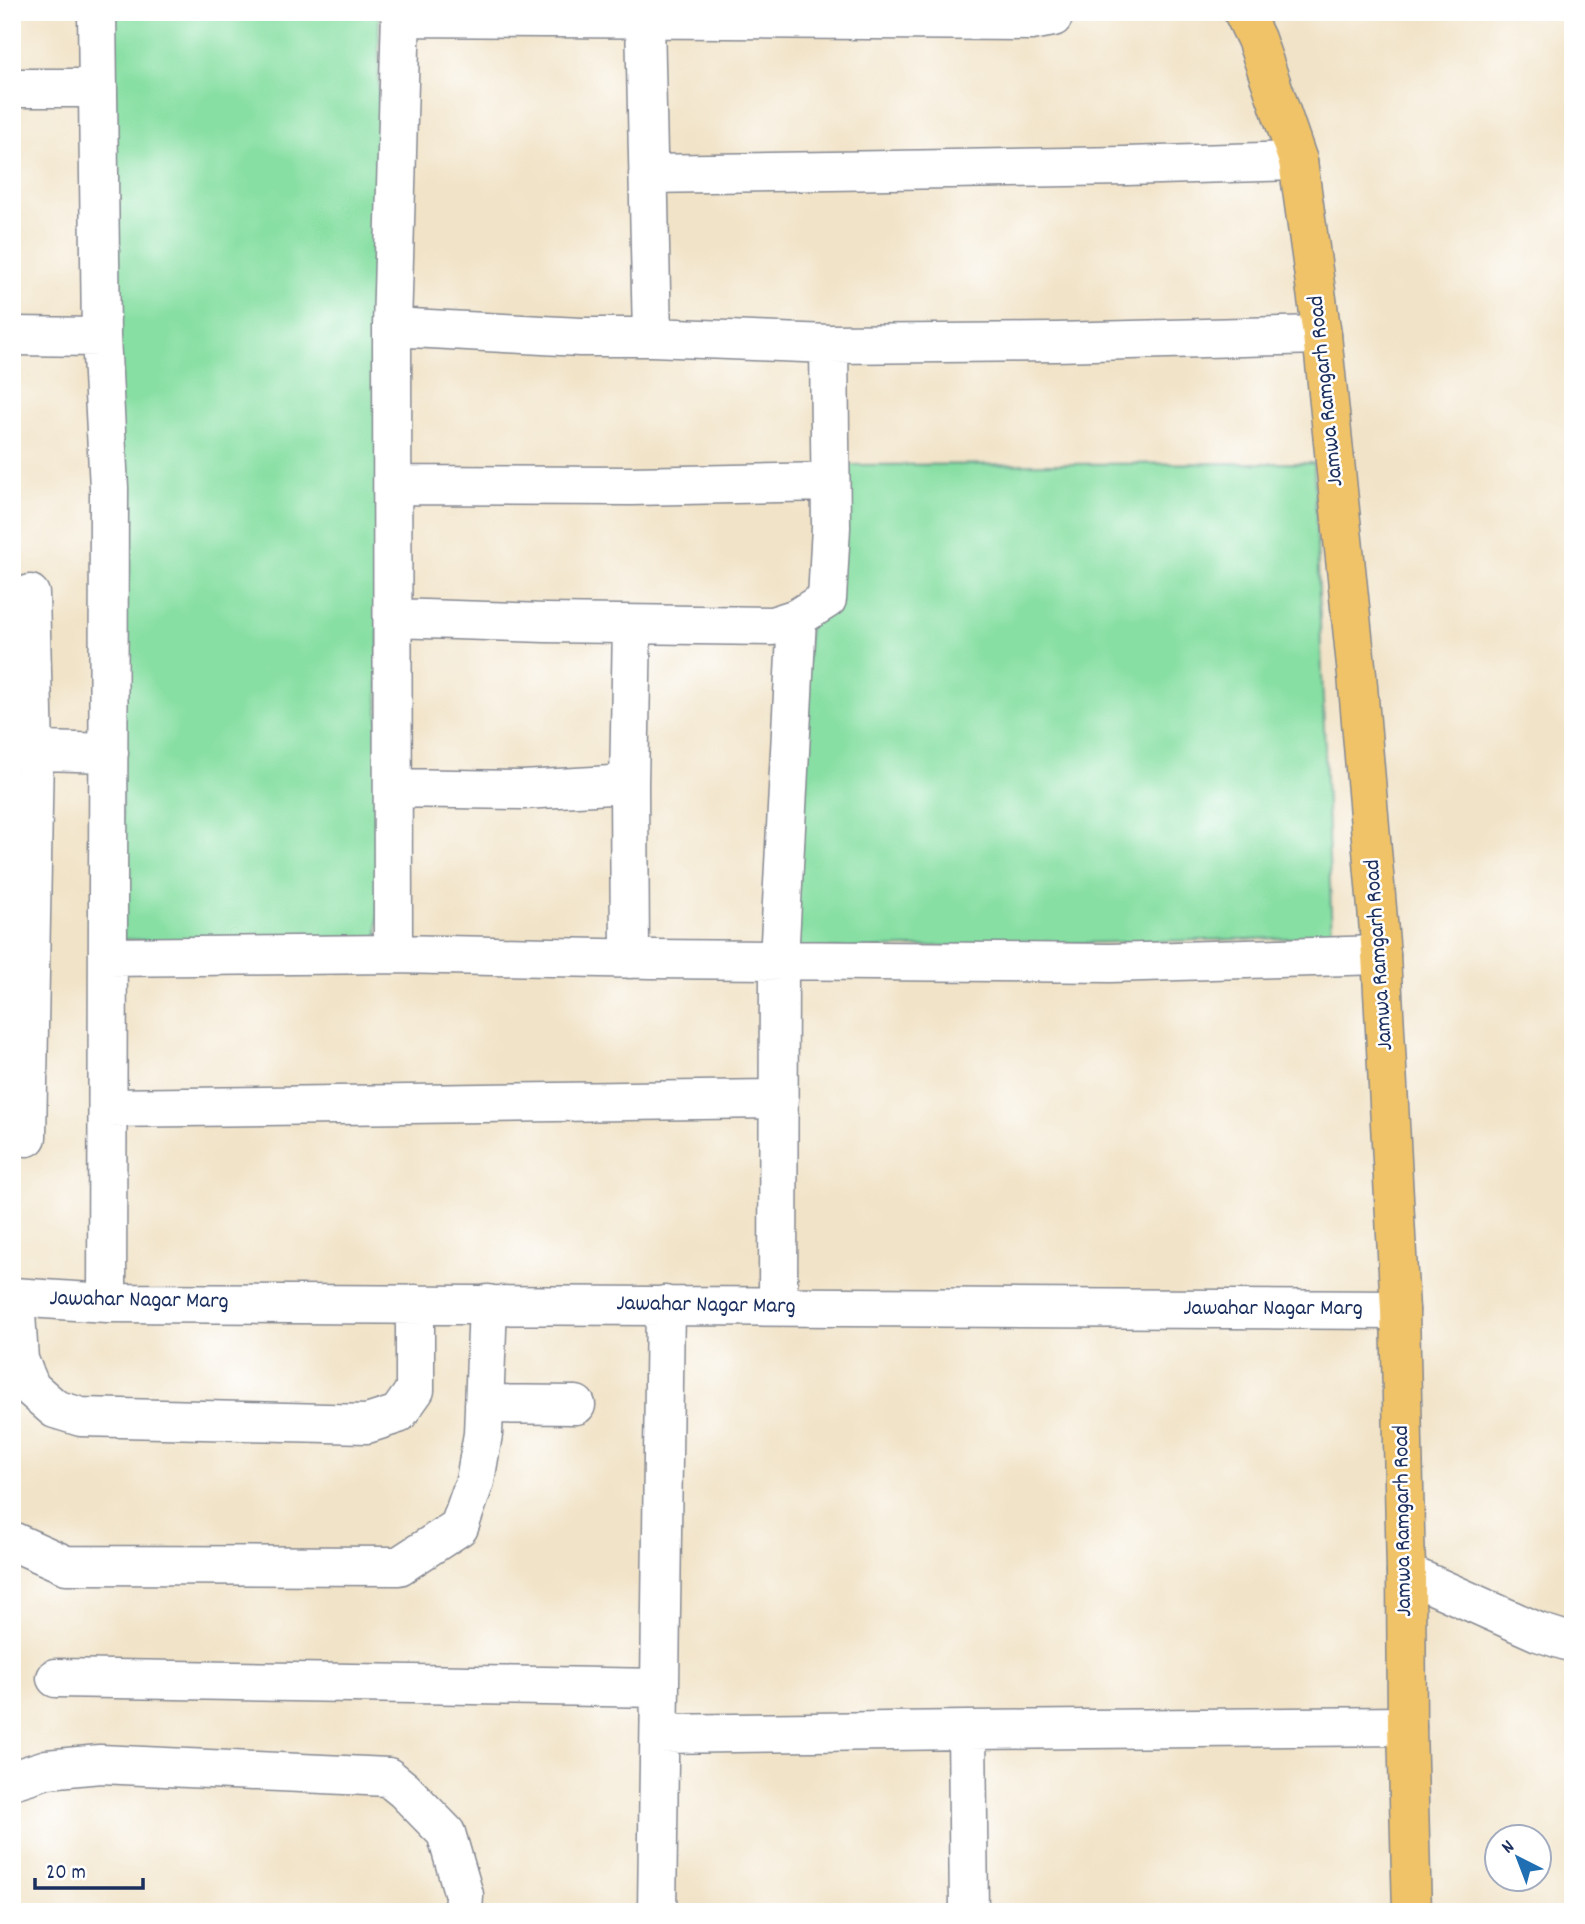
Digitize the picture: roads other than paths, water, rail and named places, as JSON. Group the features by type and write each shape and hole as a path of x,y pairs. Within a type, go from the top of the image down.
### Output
{"main road":[{"name":"Jamwa Ramgarh Road","path":"1243,12 1256,39 1298,161 1322,335 1357,675 1381,955 1400,1310 1412,1912"}],"street":[{"path":"97,12 101,337 109,488 107,1303"},
{"path":"393,954 391,327 401,15 1031,21 1053,17 1055,12"},
{"path":"645,19 652,337"},
{"path":"12,88 98,88"},
{"path":"648,174 1298,161"},
{"path":"391,327 580,337 829,344 1056,342 1322,335"},
{"path":"12,336 101,337"},
{"path":"393,618 772,626 797,618 827,599 831,527 829,344"},
{"path":"393,485 631,486 830,482"},
{"path":"27,1137 23,751 30,594"},
{"path":"778,1307 779,960 797,618"},
{"path":"630,959 632,625"},
{"path":"23,751 109,753"},
{"path":"393,788 523,790 629,784"},
{"path":"108,957 393,954 1110,963 1381,955"},
{"path":"108,1108 779,1099"},
{"path":"14,1298 19,1360 31,1388 55,1409 81,1417 367,1424 398,1414 415,1390 415,1304"},
{"name":"Jawahar Nagar Marg","path":"14,1298 107,1303 1400,1310"},
{"path":"12,1541 66,1565 398,1566 459,1527 475,1481 483,1434 488,1304"},
{"path":"657,1912 665,1305"},
{"path":"484,1404 576,1405"},
{"path":"1406,1573 1538,1632 1573,1643"},
{"path":"56,1678 660,1688"},
{"path":"660,1734 1407,1726"},
{"path":"967,1730 969,1912"},
{"path":"12,1780 47,1769 100,1764 388,1777 446,1833 464,1895 463,1912"}]}
